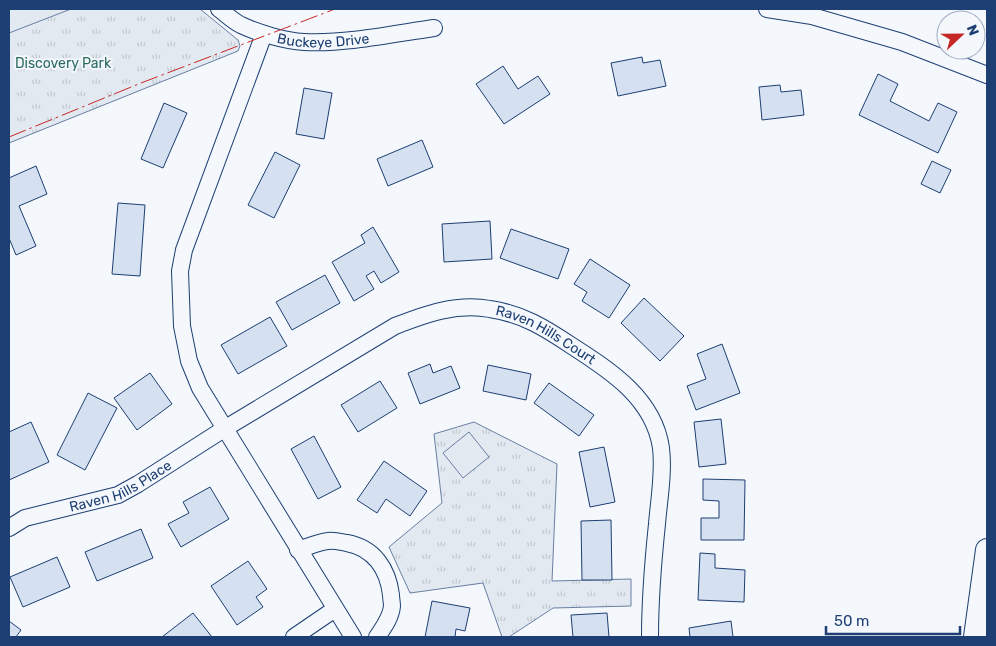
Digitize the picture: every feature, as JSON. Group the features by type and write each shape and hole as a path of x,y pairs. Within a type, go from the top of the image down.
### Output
{"main road":[{"path":"975,637 987,550"}],"street":[{"name":"Buckeye Drive","path":"220,9 239,24 264,34 302,42 333,42 434,28"},
{"path":"767,9 812,16 902,42 987,75"},
{"path":"264,34 184,250 180,271 182,326 189,361 200,388 353,637"},
{"name":"Raven Hills Court","path":"224,429 395,326 424,315 458,307 489,308 513,314 540,325 606,368 628,387 644,406 655,426 660,448 662,476 650,593 650,637"},
{"name":"Raven Hills Place","path":"9,528 25,518 118,495 224,429"},
{"path":"298,550 329,540 356,544 378,560 386,572 392,606 386,625 377,637"},
{"path":"294,637 335,609"}],"green space":[{"name":"Discovery Park","path":"9,9 200,9 238,40 240,46 238,51 9,143"},
{"path":"9,9 71,9 9,33"},
{"path":"474,422 557,464 552,581 631,579 631,606 553,608 509,637 502,637 483,583 410,593 389,547 442,503 434,434"},
{"path":"469,432 489,457 463,478 443,453"}],"building":[{"path":"642,57 643,63 660,60 666,86 618,96 611,63"},
{"path":"503,66 518,89 538,76 550,94 504,124 476,84"},
{"path":"878,74 898,84 890,101 929,121 938,103 957,112 938,153 859,115"},
{"path":"780,85 781,92 801,90 804,115 762,120 759,87"},
{"path":"304,88 332,93 324,139 296,134"},
{"path":"164,103 187,113 163,168 141,159"},
{"path":"422,140 433,167 388,186 377,159"},
{"path":"275,152 300,165 274,218 248,205"},
{"path":"932,161 951,170 940,193 921,184"},
{"path":"36,166 47,194 19,206 36,246 16,255 9,238 9,178"},
{"path":"118,203 145,205 140,276 112,274"},
{"path":"490,221 492,259 444,262 442,224"},
{"path":"373,227 399,272 381,283 374,271 366,276 374,289 354,301 332,262 365,243 361,235"},
{"path":"511,229 569,249 558,279 500,258"},
{"path":"590,259 630,285 609,318 582,301 587,292 574,284"},
{"path":"325,275 340,303 292,330 276,302"},
{"path":"644,298 684,336 660,361 621,323"},
{"path":"270,317 287,346 238,374 221,345"},
{"path":"722,344 740,393 696,410 687,386 706,379 697,354"},
{"path":"430,364 433,373 451,366 460,388 420,404 408,373"},
{"path":"488,365 531,374 526,400 483,391"},
{"path":"150,373 172,404 137,430 114,398"},
{"path":"380,381 397,408 358,432 341,405"},
{"path":"549,383 594,415 579,436 534,403"},
{"path":"88,393 117,408 85,470 57,455"},
{"path":"721,419 726,464 699,467 694,422"},
{"path":"31,422 49,462 9,480 9,432"},
{"path":"314,436 341,487 318,499 291,449"},
{"path":"604,447 615,502 590,507 579,452"},
{"path":"384,461 427,491 410,516 386,499 377,513 357,500"},
{"path":"703,479 745,480 744,540 701,540 701,518 719,518 719,501 703,500"},
{"path":"210,487 229,519 181,547 168,524 189,513 183,502"},
{"path":"611,520 612,580 582,580 581,521"},
{"path":"141,529 153,558 97,581 85,552"},
{"path":"700,553 715,554 715,568 745,570 744,602 698,600"},
{"path":"57,557 70,587 23,607 10,577"},
{"path":"248,561 267,589 256,597 263,607 237,625 211,586"},
{"path":"432,601 470,608 465,631 456,629 455,637 425,637"},
{"path":"193,613 212,637 162,637"},
{"path":"607,613 609,637 573,637 571,615"},
{"path":"9,621 21,630 16,637 9,637"},
{"path":"731,621 733,637 690,637 689,628"}],"power":[{"path":"9,137 141,83 335,9"}]}
